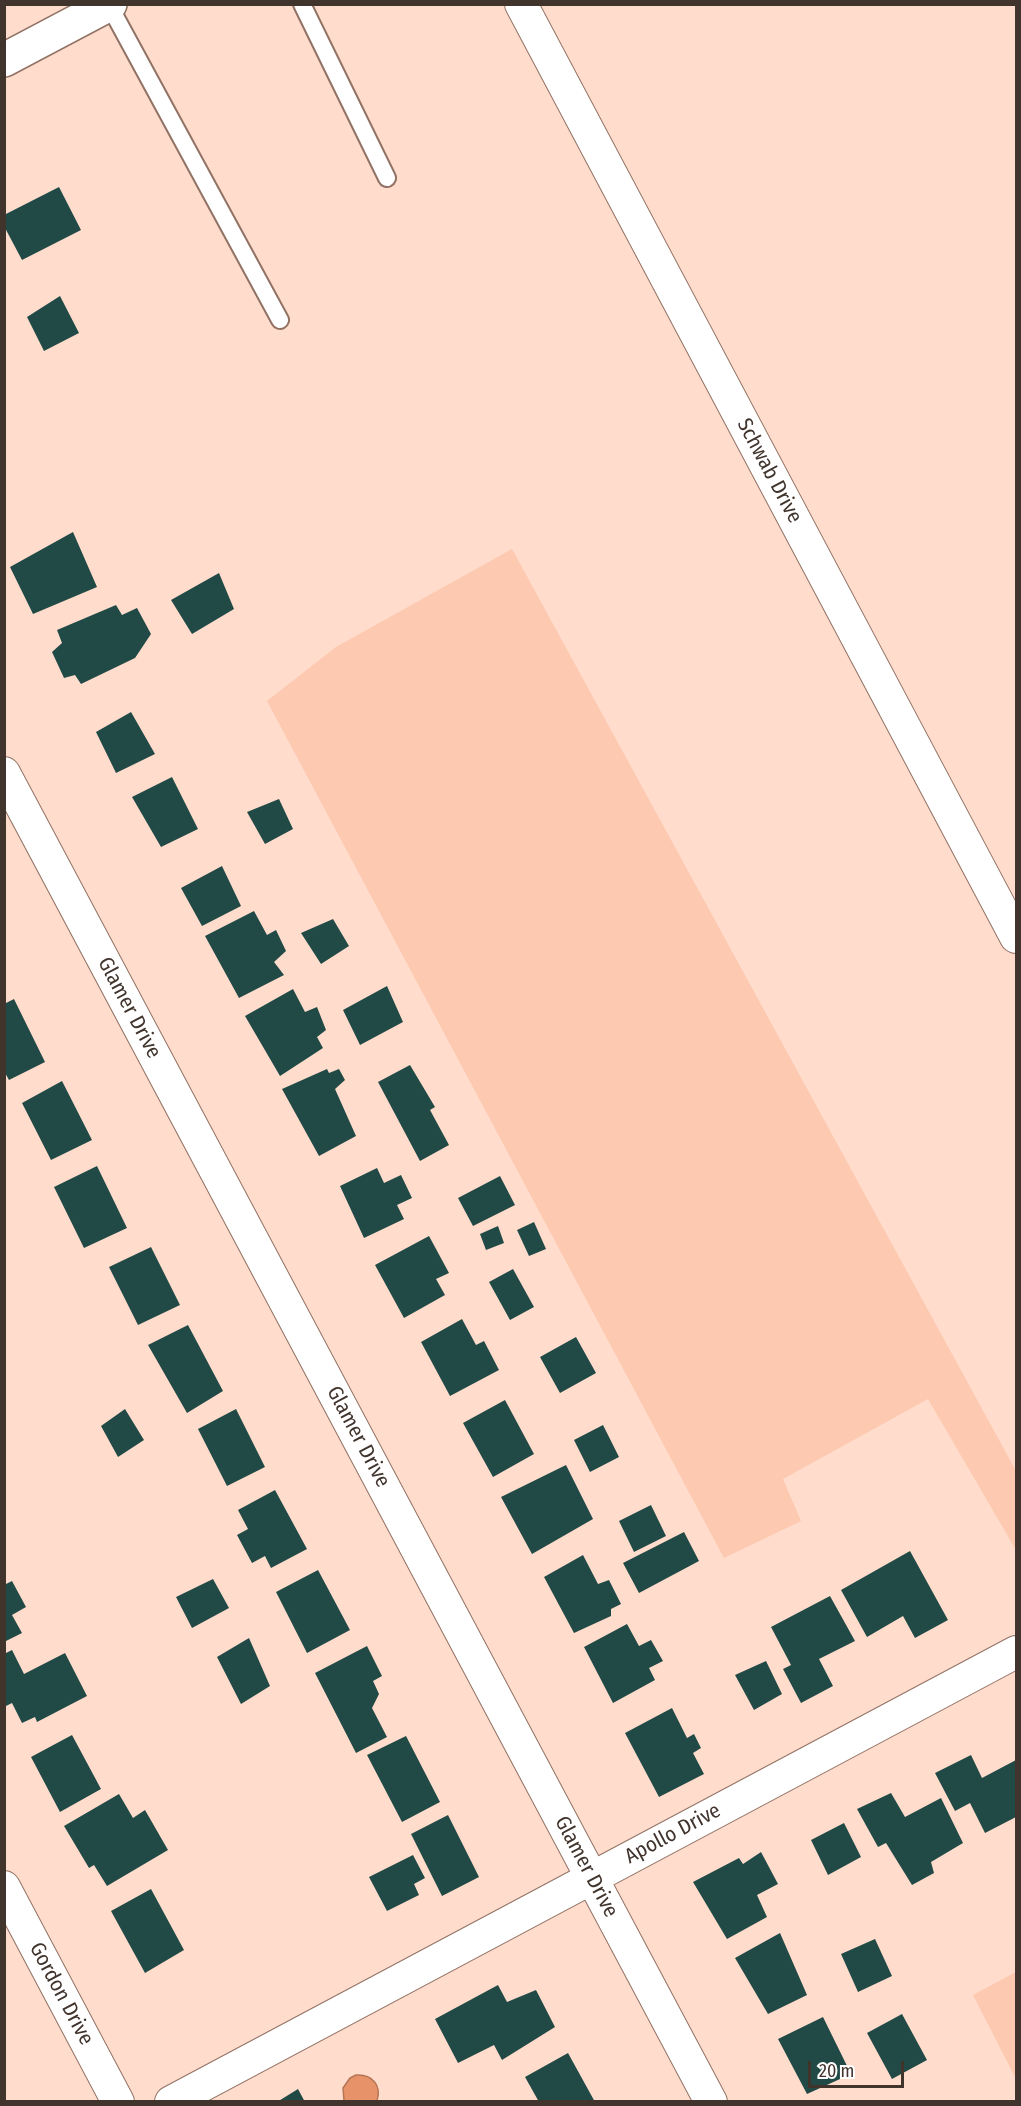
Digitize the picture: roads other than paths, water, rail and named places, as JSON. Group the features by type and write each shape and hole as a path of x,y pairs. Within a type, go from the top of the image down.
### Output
{"street":[{"name":"Schwab Drive","path":"521,4 1017,937"},
{"path":"4,60 72,13 110,5"},
{"name":"Glamer Drive","path":"4,773 711,2102"},
{"name":"Apollo Drive","path":"171,2102 1017,1652"},
{"name":"Gordon Drive","path":"4,1887 118,2102"}],"lane":[{"path":"302,4 387,178"},
{"path":"110,5 280,320"}]}
